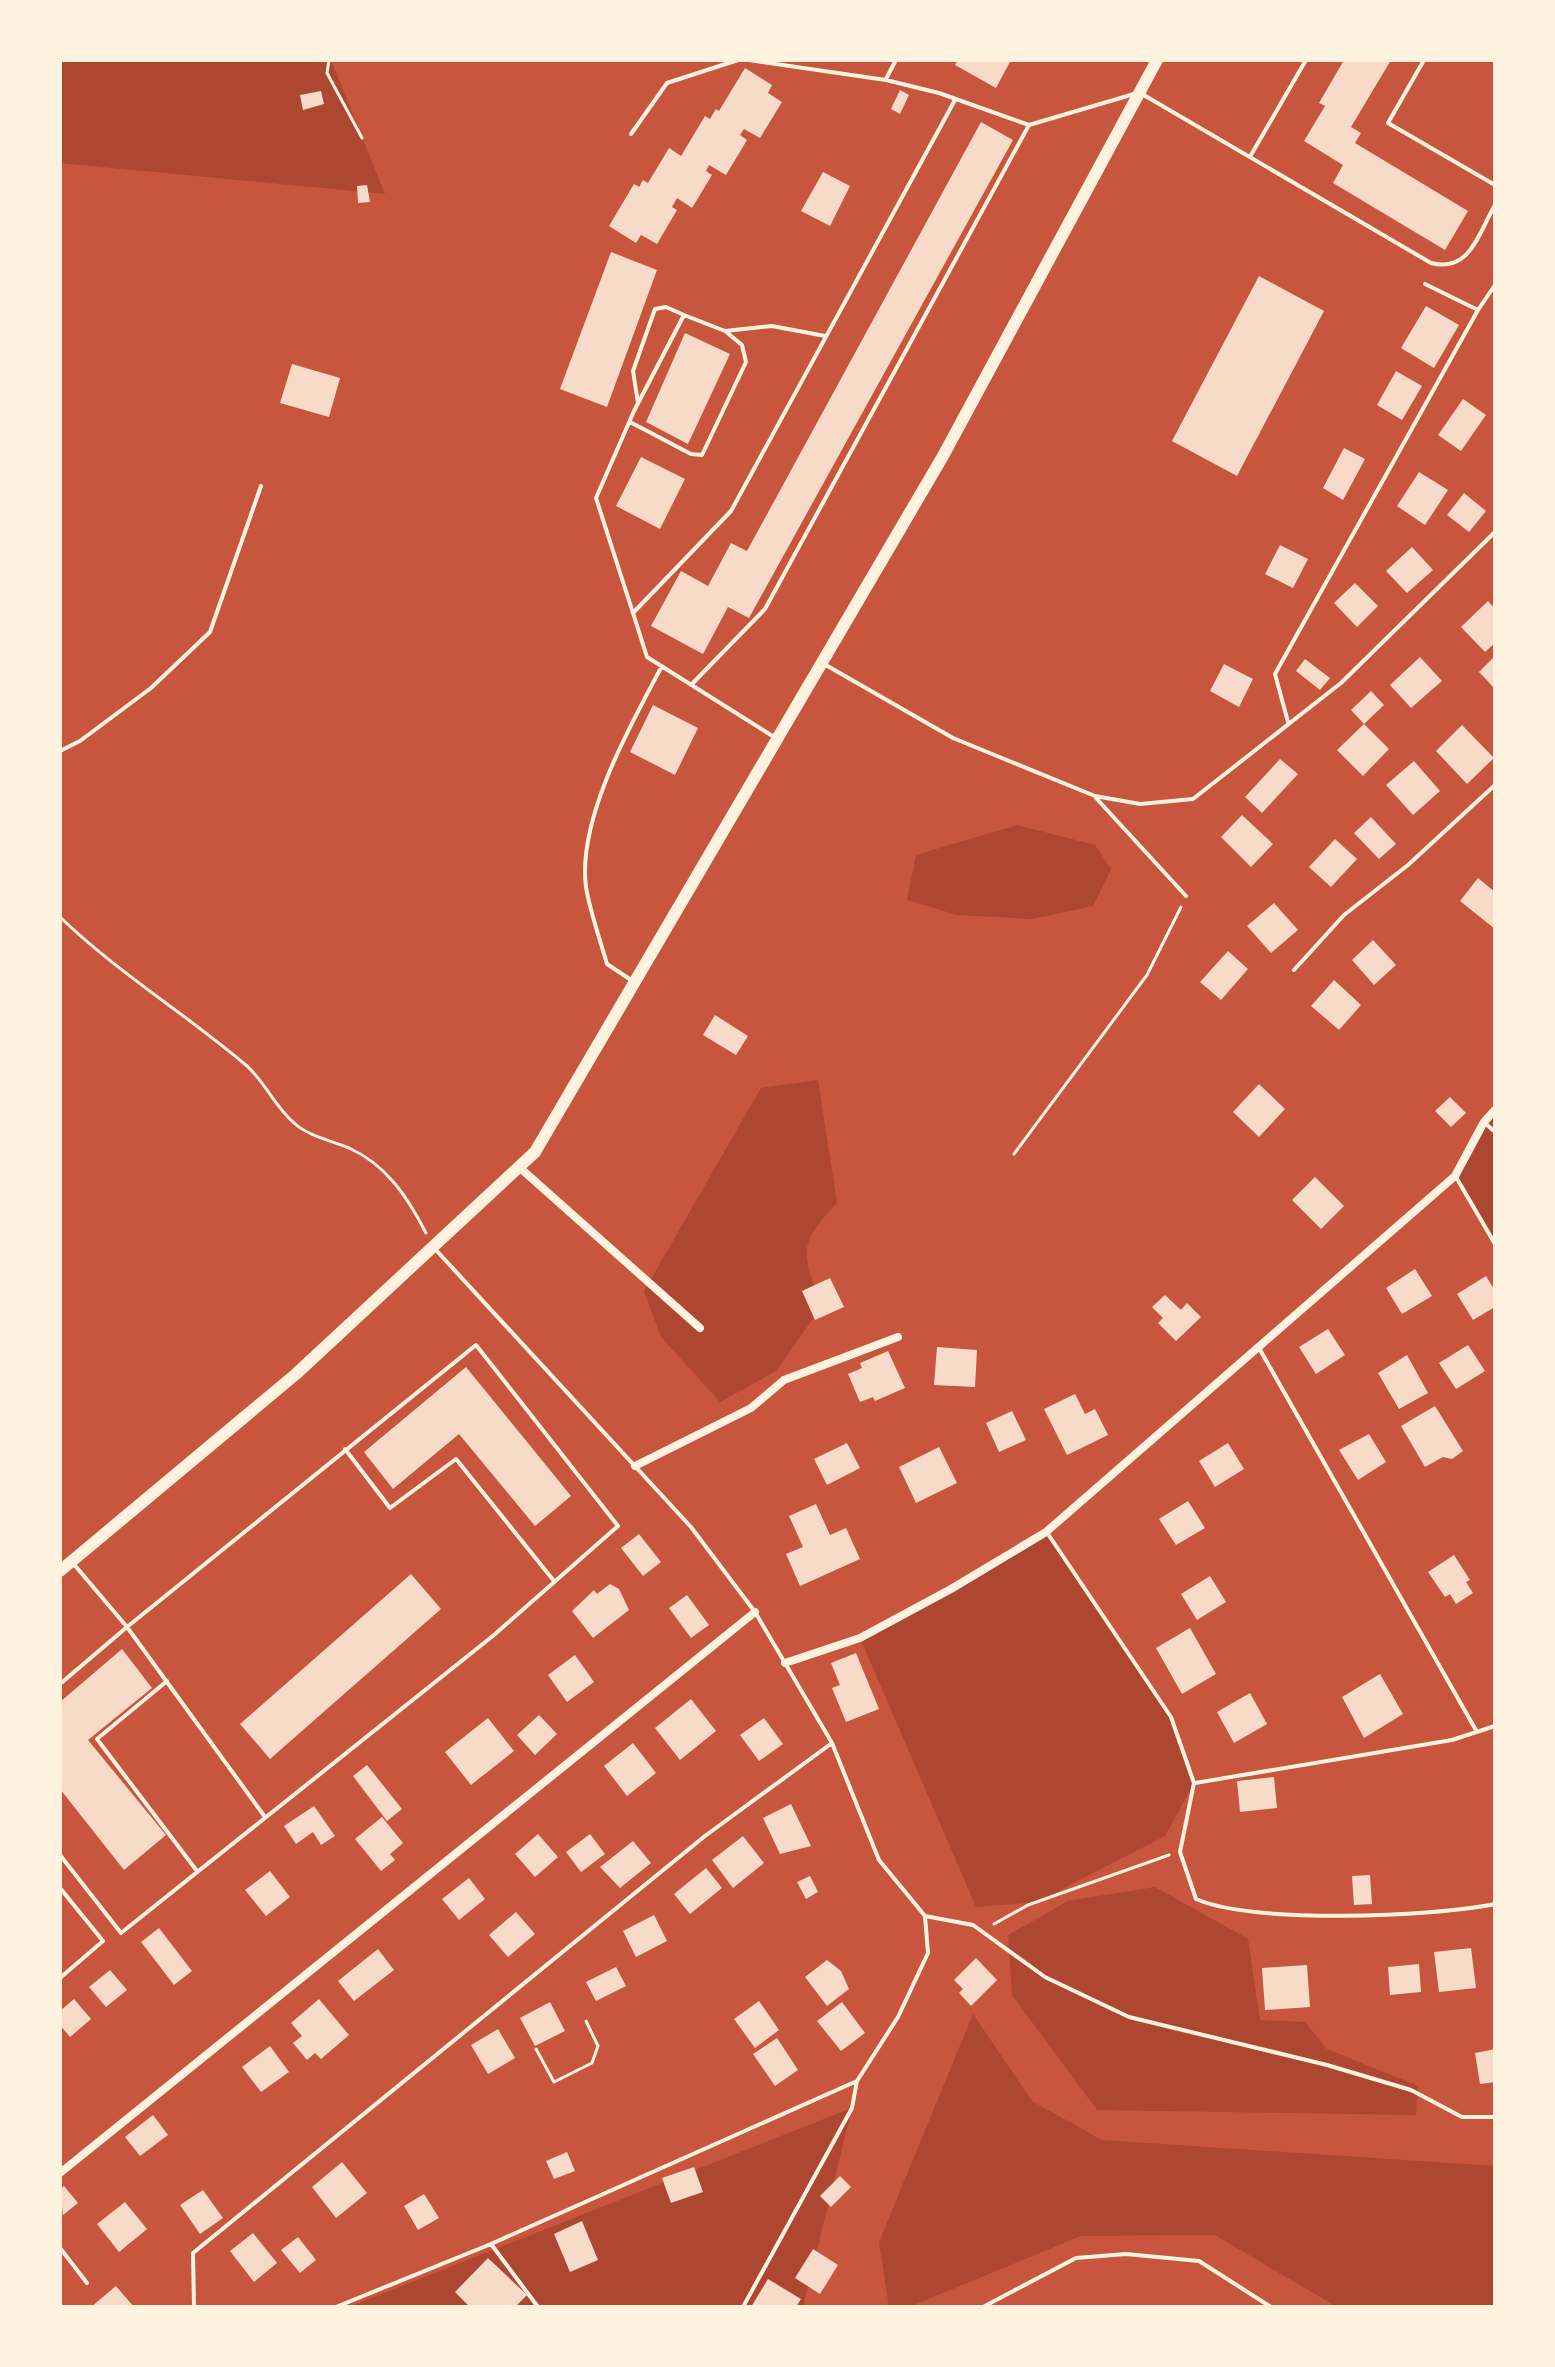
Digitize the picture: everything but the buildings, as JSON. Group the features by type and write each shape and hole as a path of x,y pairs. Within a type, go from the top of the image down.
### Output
{"main road":[{"path":"60,1571 296,1374 535,1152 943,456 1157,60"}],"street":[{"path":"785,1663 860,1638 951,1589 1046,1532 1455,1176 1484,1122 1495,1110"},
{"path":"519,1167 700,1328"},
{"path":"635,1466 751,1408 784,1380 898,1337"},
{"path":"60,2173 755,1612"}],"lane":[{"path":"631,134 667,83 738,60"},
{"path":"749,60 886,80 1029,125 1139,92 1431,263 1448,267 1464,260 1495,205"},
{"path":"886,80 896,60"},
{"path":"1251,155 1306,60"},
{"path":"1424,60 1388,123 1495,185"},
{"path":"633,613 731,511 955,100"},
{"path":"691,685 765,609 1029,125"},
{"path":"1425,284 1478,310"},
{"path":"1288,722 1275,674 1478,310 1495,285"},
{"path":"629,422 691,454 702,455 746,362 742,345 725,331 666,307 655,309 633,371 638,403"},
{"path":"684,315 638,403 596,498 647,657 777,739"},
{"path":"725,331 772,326 825,336"},
{"path":"60,751 80,741 151,688 210,632 261,486"},
{"path":"822,663 953,738 1095,796 1140,804 1193,799 1341,683 1495,532"},
{"path":"634,983 607,964 586,885 590,834 612,758 662,666"},
{"path":"1294,970 1344,915 1408,865 1495,785"},
{"path":"1095,796 1186,896"},
{"path":"1484,1122 1495,1132"},
{"path":"1455,1176 1495,1244"},
{"path":"433,1247 691,1527 755,1612 832,1743 879,1860 925,1916 928,1953 898,2017 857,2081 852,2108 743,2307"},
{"path":"60,1684 476,1345 618,1526 555,1582 121,1933 60,1855"},
{"path":"1259,1348 1477,1732"},
{"path":"345,1449 390,1508 456,1459 555,1582"},
{"path":"1046,1532 1171,1717 1194,1783 1180,1852 1196,1899 1216,1908 1315,1914 1457,1912 1495,1904"},
{"path":"72,1561 127,1627 265,1817"},
{"path":"167,1681 97,1739 197,1871"},
{"path":"1194,1783 1452,1740 1495,1726"},
{"path":"194,2307 193,2253 705,1836 832,1743"},
{"path":"60,1888 103,1941 60,1978"},
{"path":"925,1916 973,1925 1045,1977 1129,2017 1327,2065 1411,2090 1462,2117 1495,2117"},
{"path":"336,2307 491,2244 857,2081"},
{"path":"491,2244 538,2307"},
{"path":"60,2248 87,2283"},
{"path":"983,2307 1076,2258 1126,2254 1199,2261 1271,2307"}],"path":[{"path":"329,60 327,73 362,138"},
{"path":"1014,1154 1147,975 1186,896"},
{"path":"60,917 96,951 251,1070 296,1126 353,1150 384,1170 410,1201 433,1247"},
{"path":"973,1925 994,1924 1028,1905 1180,1852"},
{"path":"536,2049 554,2082 592,2063 598,2046 586,2021"}],"shaded area":[{"path":"60,60 331,60 385,194 60,163"},
{"path":"1017,825 1095,845 1111,869 1093,906 1032,919 957,915 907,900 916,855"},
{"path":"818,1080 837,1203 814,1230 807,1251 810,1274 821,1307 776,1371 720,1402 661,1337 644,1291 761,1088"},
{"path":"1495,1110 1495,1244 1455,1176"},
{"path":"1046,1532 1171,1717 1194,1783 1165,1836 1037,1902 976,1907 860,1638"},
{"path":"1155,1887 1248,1939 1260,2020 1305,2022 1327,2049 1418,2086 1416,2115 1097,2110 1012,1995 1008,1935 1068,1901"},
{"path":"973,2014 1032,2101 1102,2140 1495,2166 1495,2307 1337,2307 1215,2235 1081,2236 909,2307 889,2307 879,2242"},
{"path":"852,2108 803,2307 349,2307"}]}
